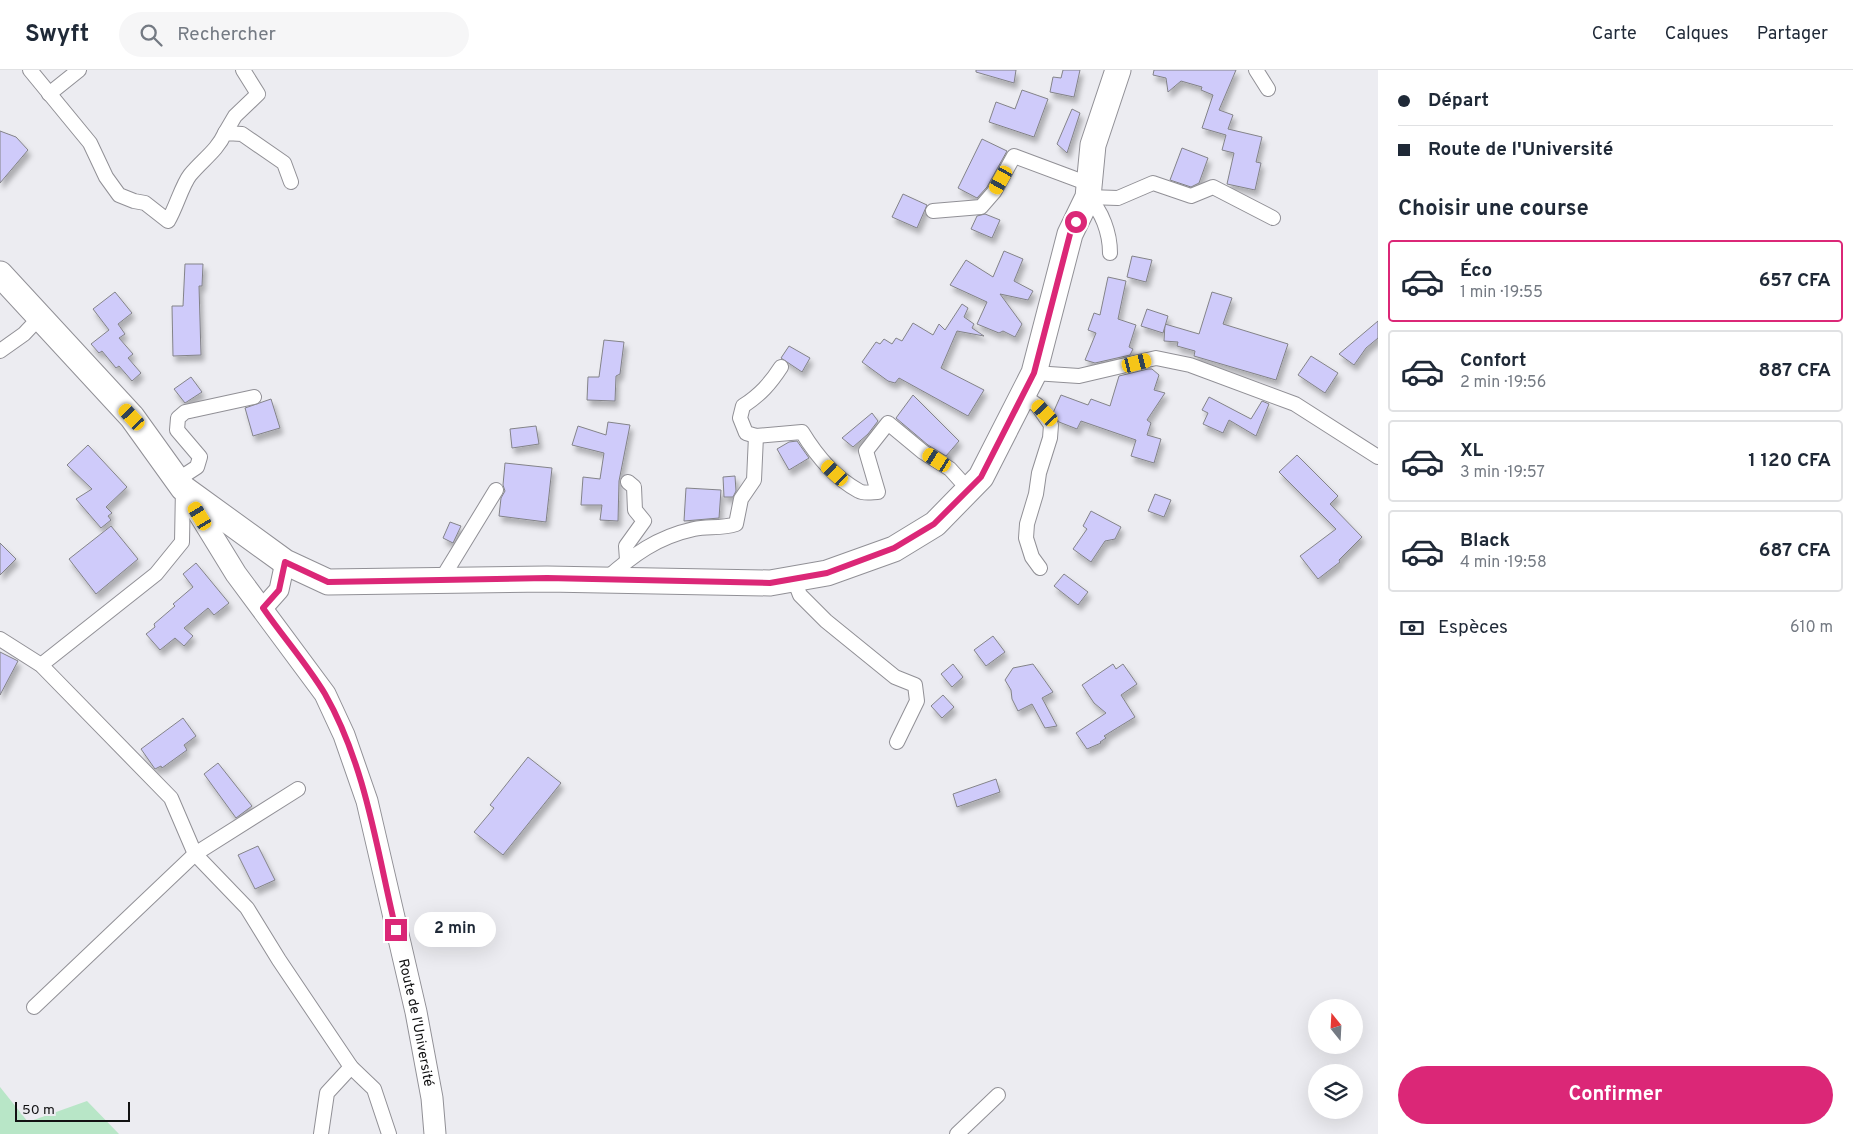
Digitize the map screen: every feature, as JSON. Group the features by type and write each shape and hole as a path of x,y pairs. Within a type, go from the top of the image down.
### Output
{"highway":[{"path":"0,274 132,417 180,484 285,562 328,582 606,580 770,583 793,577 827,573 894,548 934,524 981,477 1034,373 1070,234 1088,191 1093,145 1118,70"}],"main road":[{"name":"Route de l'Université","path":"180,484 236,574 263,608 324,694 344,735 367,801 416,1012 432,1098 434,1134"}],"street":[{"path":"30,70 90,143 106,177 119,195 145,203 168,221 177,206 189,176 219,146 235,116 258,94 243,70"},
{"path":"49,94 79,70"},
{"path":"1256,70 1268,89"},
{"path":"225,133 242,134 284,163 291,182"},
{"path":"934,211 981,207 994,192 1014,156 1088,191 1118,198 1153,183 1191,196 1213,187 1273,218"},
{"path":"1088,191 1101,216 1110,253"},
{"path":"0,351 24,334 40,317"},
{"path":"1034,373 1079,376 1156,358 1190,365 1296,404 1378,457"},
{"path":"781,367 770,384 758,396 743,406 740,418 746,433 756,436 802,432 817,456 835,473 860,492 878,492 866,451 888,423 924,452 950,468 968,489"},
{"path":"1022,395 1045,413 1051,425 1050,438 1039,473 1036,494 1027,524 1026,538 1032,557 1040,568"},
{"path":"41,665 161,568 182,542 180,484 197,467 200,457 177,430 178,418 185,412 254,397"},
{"path":"606,580 636,553 665,538 695,528 724,528 736,524 741,499 754,480 756,436"},
{"path":"627,560 626,546 644,521 635,510 634,488 628,482"},
{"path":"441,580 496,490"},
{"path":"263,608 279,590 285,562"},
{"path":"793,577 800,595 826,621 895,677 915,685 917,701 897,742"},
{"path":"0,639 41,665 171,798 195,854 247,908 279,960 351,1067 374,1089 389,1134"},
{"path":"34,1007 195,854 298,789"},
{"path":"321,1134 327,1093 351,1067"},
{"path":"957,1134 998,1095"}],"green space":[{"path":"0,1087 28,1122 87,1101 119,1134 0,1134"}],"building":[{"path":"976,70 1016,70 1014,83 976,72"},
{"path":"1063,70 1080,70 1074,97 1050,92 1053,77 1061,78"},
{"path":"1154,70 1236,70 1219,110 1233,115 1228,129 1262,137 1256,162 1261,163 1255,190 1227,184 1234,153 1222,150 1226,135 1202,128 1213,95 1201,90 1202,87 1181,81 1168,92 1166,78 1153,75"},
{"path":"1022,90 1048,99 1034,137 989,122 996,102 1015,109"},
{"path":"1072,109 1080,113 1067,153 1057,144"},
{"path":"0,131 16,137 28,150 0,183"},
{"path":"982,139 1007,151 987,187 977,198 958,188"},
{"path":"1182,148 1208,158 1199,183 1191,187 1170,180"},
{"path":"903,194 927,205 917,228 892,217"},
{"path":"985,214 1000,220 992,238 971,229 977,216"},
{"path":"1004,251 1023,259 1014,281 1033,291 1028,300 1000,294 1022,324 1015,337 1003,331 999,333 977,324 987,302 950,285 966,260 993,277"},
{"path":"1132,256 1152,260 1146,282 1127,277"},
{"path":"185,264 203,264 202,286 199,286 201,355 173,356 172,306 183,306"},
{"path":"1108,277 1126,281 1118,319 1136,325 1129,347 1133,349 1130,355 1095,363 1085,360 1096,333 1088,330 1094,313 1100,315"},
{"path":"115,292 132,313 118,324 125,334 119,338 133,354 128,358 141,373 132,381 119,366 116,368 102,351 99,353 91,344 109,330 93,309"},
{"path":"1212,292 1232,298 1223,324 1288,344 1276,380 1194,356 1195,351 1177,346 1178,342 1164,341 1165,324 1199,334"},
{"path":"962,304 968,308 964,317 974,324 972,328 984,336 957,331 941,368 984,390 968,416 899,378 895,383 888,381 862,362 876,342 880,344 884,339 892,344 896,338 902,341 913,323 933,335 939,324 945,330"},
{"path":"1147,309 1168,316 1163,333 1141,326"},
{"path":"1378,321 1378,338 1366,348 1354,365 1339,354"},
{"path":"604,340 624,342 620,374 616,376 615,401 587,400 588,377 599,377"},
{"path":"789,346 810,358 802,372 781,358"},
{"path":"1311,356 1338,373 1325,393 1298,375"},
{"path":"1152,369 1159,375 1154,390 1165,393 1147,420 1151,423 1147,435 1161,439 1154,463 1131,456 1136,440 1081,421 1077,429 1059,422 1053,413 1061,395 1088,405 1091,399 1110,406 1119,376"},
{"path":"191,377 202,392 185,403 174,389"},
{"path":"913,395 959,441 946,456 928,445 896,418"},
{"path":"1209,397 1251,419 1262,401 1269,404 1256,436 1229,420 1223,433 1203,424 1208,413 1202,410"},
{"path":"271,399 280,428 253,436 245,408"},
{"path":"872,413 878,421 868,434 853,447 842,438"},
{"path":"608,422 630,425 619,481 618,521 600,520 602,505 581,505 583,477 600,479 604,453 572,445 578,426 606,435"},
{"path":"536,426 539,444 512,448 510,429"},
{"path":"797,441 809,458 789,470 777,449 789,442"},
{"path":"88,445 127,487 106,507 112,513 108,516 111,520 101,528 76,499 92,489 67,465"},
{"path":"1297,455 1338,496 1330,504 1362,537 1339,560 1340,562 1318,579 1300,556 1336,529 1279,472"},
{"path":"505,463 552,468 546,522 499,516 501,498 505,491 503,485"},
{"path":"735,476 736,491 733,497 724,497 723,477"},
{"path":"686,488 721,490 719,518 684,521"},
{"path":"1155,494 1171,500 1164,517 1148,511"},
{"path":"1091,511 1121,527 1115,539 1105,541 1091,562 1073,549 1087,529 1083,526"},
{"path":"450,522 461,526 453,543 443,538"},
{"path":"111,526 138,559 96,594 69,559"},
{"path":"0,543 16,559 0,575"},
{"path":"196,563 229,603 214,615 208,608 184,628 193,636 184,646 175,638 160,650 146,634 155,627 154,624 175,606 173,604 193,587 183,574"},
{"path":"1064,574 1088,592 1078,605 1054,586"},
{"path":"993,636 1005,652 986,666 974,650"},
{"path":"0,652 18,661 0,695"},
{"path":"953,664 963,677 952,687 941,674"},
{"path":"1033,664 1053,692 1042,698 1057,726 1045,728 1032,704 1018,711 1012,699 1011,690 1005,680 1013,668"},
{"path":"1113,664 1116,669 1123,664 1137,684 1121,695 1135,717 1104,736 1106,738 1101,743 1087,749 1076,733 1106,713 1094,703 1082,685"},
{"path":"943,695 954,707 942,718 931,706"},
{"path":"183,718 196,736 184,745 187,750 162,768 161,766 155,769 141,749"},
{"path":"528,757 561,783 503,855 474,832 494,808 490,805"},
{"path":"218,763 252,806 236,818 204,774"},
{"path":"996,779 1000,792 957,807 953,794"},
{"path":"258,846 275,880 255,889 238,855"}],"route":[{"path":"396,930 367,801 344,735 324,694 263,608 279,590 285,562 328,582 547,578 770,583 793,577 827,573 894,548 934,524 981,477 1034,373 1070,234 1076,222"}]}
